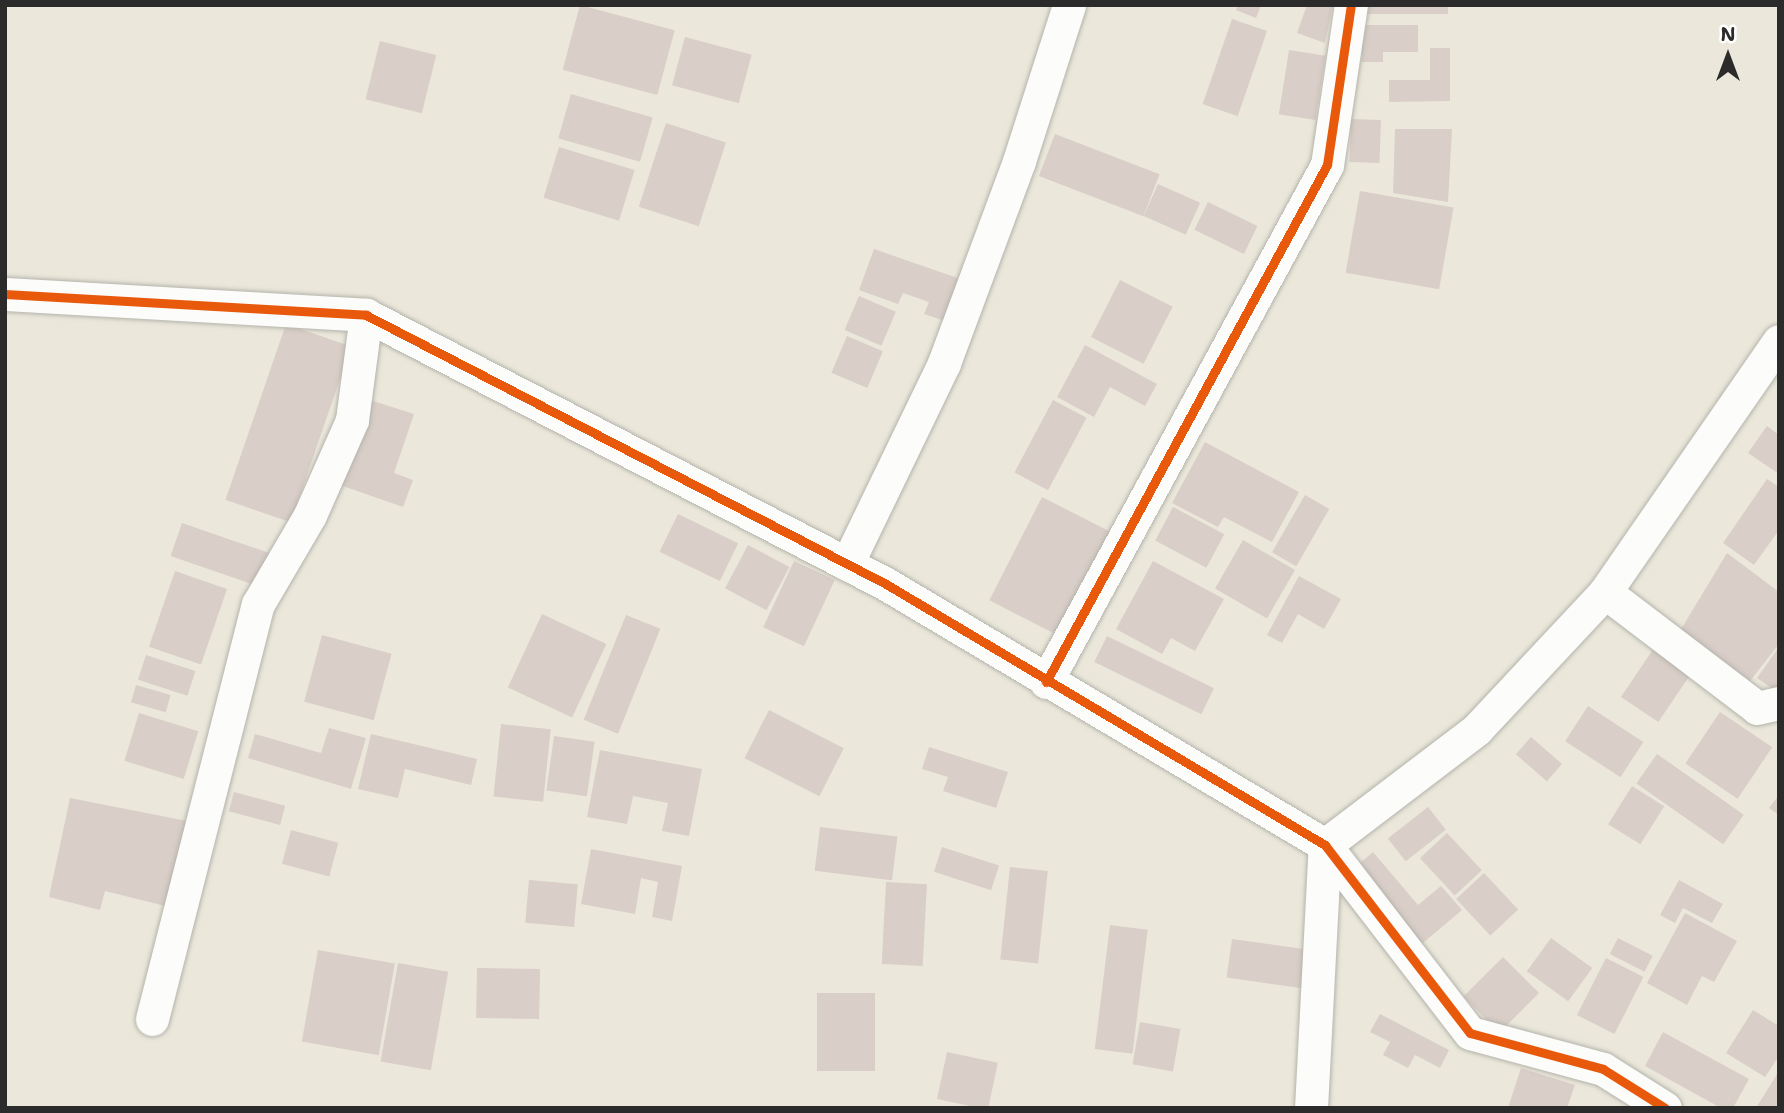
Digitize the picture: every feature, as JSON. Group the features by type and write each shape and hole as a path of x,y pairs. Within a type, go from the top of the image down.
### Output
{"street":[{"path":"847,564 944,363 1020,161 1069,5"},
{"path":"1046,682 1327,165 1351,5"},
{"path":"5,293 366,315 847,564 1325,845 1470,1032 1603,1069 1665,1108"},
{"path":"152,1019 258,604 310,515 352,420 366,315"},
{"path":"1311,1108 1325,845 1477,729 1605,592 1779,341"},
{"path":"1605,592 1757,708 1779,703"}],"building":[{"path":"580,5 675,30 657,95 563,70"},
{"path":"1238,5 1261,5 1256,18 1236,10"},
{"path":"1307,5 1333,5 1325,43 1297,33"},
{"path":"1363,5 1448,5 1448,14 1363,14"},
{"path":"1232,19 1267,31 1238,116 1203,104"},
{"path":"1362,25 1418,25 1418,52 1383,52 1383,62 1362,62"},
{"path":"685,37 752,55 739,103 672,85"},
{"path":"380,41 436,55 422,113 365,99"},
{"path":"1430,48 1450,48 1450,101 1389,102 1389,80 1430,80"},
{"path":"1289,50 1326,56 1315,120 1279,114"},
{"path":"571,94 653,117 640,162 558,138"},
{"path":"1351,119 1381,120 1379,163 1349,162"},
{"path":"666,123 726,142 699,226 639,207"},
{"path":"1395,129 1452,129 1448,202 1393,193"},
{"path":"1055,134 1160,174 1143,216 1039,176"},
{"path":"559,147 635,170 619,221 544,198"},
{"path":"1158,184 1200,203 1186,235 1144,216"},
{"path":"1360,191 1454,207 1439,289 1346,273"},
{"path":"1208,202 1257,226 1244,254 1194,230"},
{"path":"874,249 966,281 951,323 924,314 929,302 903,293 898,304 859,290"},
{"path":"1120,280 1173,307 1144,364 1091,337"},
{"path":"859,296 896,312 881,346 845,330"},
{"path":"286,324 351,346 291,522 225,500"},
{"path":"847,336 883,351 867,388 831,373"},
{"path":"1085,345 1157,384 1145,406 1110,387 1094,417 1057,397"},
{"path":"370,400 414,414 394,473 413,480 403,507 340,485"},
{"path":"1053,400 1087,418 1048,490 1015,472"},
{"path":"1767,426 1779,435 1779,474 1748,453"},
{"path":"1205,442 1299,492 1272,542 1224,517 1218,527 1172,503"},
{"path":"1767,479 1779,487 1779,530 1754,565 1723,543"},
{"path":"1305,495 1329,509 1296,566 1272,552"},
{"path":"1042,497 1113,533 1061,637 989,600"},
{"path":"1173,507 1224,534 1206,568 1155,541"},
{"path":"678,514 738,543 720,581 660,552"},
{"path":"182,523 271,554 259,587 171,556"},
{"path":"1243,540 1295,570 1267,618 1215,588"},
{"path":"748,545 789,567 766,610 725,588"},
{"path":"1727,553 1779,592 1779,644 1750,681 1680,631"},
{"path":"794,561 835,580 804,646 763,627"},
{"path":"1153,561 1224,599 1195,651 1171,638 1162,654 1116,629"},
{"path":"175,571 227,589 201,665 149,647"},
{"path":"1299,576 1341,599 1324,629 1298,614 1282,643 1267,635"},
{"path":"542,614 606,644 572,717 508,687"},
{"path":"626,615 660,629 618,734 584,720"},
{"path":"322,635 392,654 374,720 304,702"},
{"path":"1107,636 1214,688 1201,714 1094,662"},
{"path":"1779,647 1779,693 1757,678"},
{"path":"1654,648 1691,673 1658,722 1621,697"},
{"path":"146,655 195,671 187,696 138,680"},
{"path":"136,685 171,695 166,712 131,702"},
{"path":"1588,706 1643,742 1620,777 1565,741"},
{"path":"769,710 844,748 819,796 744,758"},
{"path":"1720,712 1772,747 1738,799 1685,763"},
{"path":"139,713 198,731 184,779 124,761"},
{"path":"501,724 551,729 543,802 493,797"},
{"path":"329,728 366,738 351,789 248,758 255,734 321,753"},
{"path":"371,734 477,759 471,785 405,769 398,798 358,789"},
{"path":"554,736 595,742 587,796 546,790"},
{"path":"1531,737 1562,764 1547,781 1516,754"},
{"path":"929,747 1008,772 996,808 943,791 948,777 922,769"},
{"path":"600,750 702,769 689,836 662,831 668,803 633,796 627,824 587,817"},
{"path":"1657,754 1744,815 1723,844 1636,783"},
{"path":"1632,786 1664,806 1640,844 1608,824"},
{"path":"234,792 285,806 280,825 229,811"},
{"path":"1779,795 1779,815 1769,808"},
{"path":"70,798 187,821 173,908 105,891 100,910 49,897"},
{"path":"1428,807 1446,830 1406,861 1388,838"},
{"path":"820,827 897,837 892,880 815,871"},
{"path":"291,830 338,843 329,876 282,864"},
{"path":"1447,833 1482,870 1455,896 1420,858"},
{"path":"942,847 999,866 991,890 934,872"},
{"path":"591,849 682,866 672,921 652,917 658,882 641,878 635,914 581,904"},
{"path":"1373,852 1418,905 1441,886 1462,910 1417,948 1352,870"},
{"path":"1010,867 1048,871 1038,963 1000,959"},
{"path":"1484,873 1518,910 1490,935 1456,899"},
{"path":"529,880 578,884 574,927 525,923"},
{"path":"1679,880 1723,904 1712,923 1683,908 1675,923 1660,915"},
{"path":"886,882 927,884 923,966 882,964"},
{"path":"1685,913 1737,941 1714,982 1702,976 1687,1005 1647,983"},
{"path":"1110,925 1148,930 1132,1054 1095,1049"},
{"path":"1551,938 1592,968 1568,1001 1527,971"},
{"path":"1618,938 1653,956 1645,972 1610,954"},
{"path":"1232,939 1320,951 1315,990 1227,978"},
{"path":"318,950 395,964 379,1055 302,1042"},
{"path":"1503,957 1539,993 1499,1033 1463,997"},
{"path":"1606,958 1643,977 1614,1034 1577,1015"},
{"path":"398,963 448,972 431,1070 381,1061"},
{"path":"477,968 540,969 539,1019 476,1018"},
{"path":"817,993 875,993 875,1071 817,1071"},
{"path":"1753,1010 1779,1026 1779,1056 1765,1077 1726,1053"},
{"path":"1380,1014 1449,1050 1440,1068 1415,1055 1408,1068 1383,1055 1390,1042 1370,1032"},
{"path":"1140,1022 1180,1029 1173,1071 1133,1064"},
{"path":"1663,1032 1749,1079 1733,1108 1721,1108 1645,1066"},
{"path":"947,1052 998,1063 988,1108 937,1099"},
{"path":"1521,1068 1575,1085 1567,1108 1508,1108"},
{"path":"1779,1071 1779,1108 1756,1108"}],"cycle path":[{"path":"1046,682 1327,165 1351,5"},
{"path":"5,294 366,315 886,584 1325,845 1470,1033 1603,1069 1665,1108"}]}
